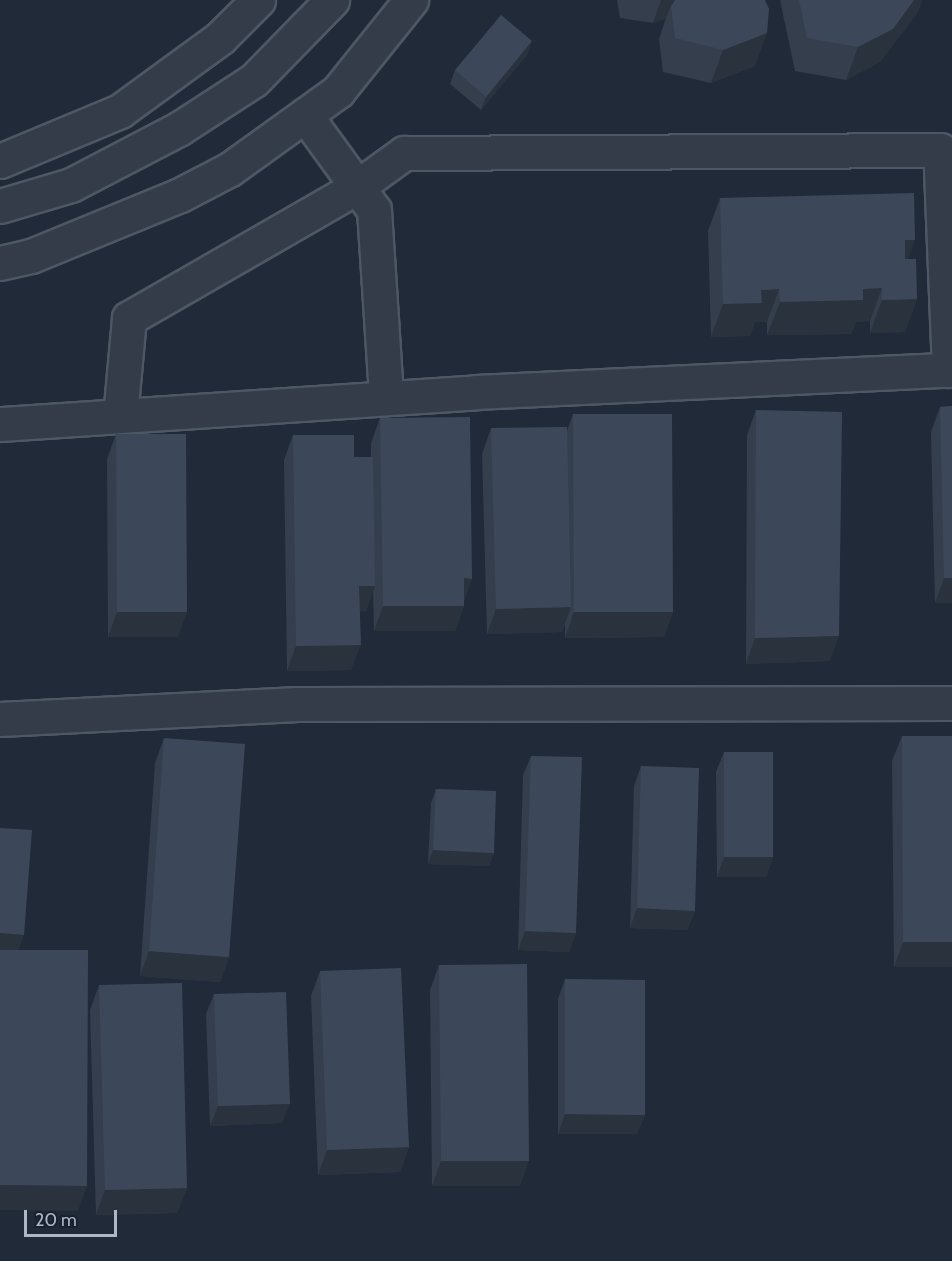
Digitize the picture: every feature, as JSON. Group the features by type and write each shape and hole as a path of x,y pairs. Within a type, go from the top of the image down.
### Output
{"street":[{"path":"0,161 120,111 220,38 258,0"},
{"path":"0,206 71,185 180,128 254,80 332,0"},
{"path":"0,263 31,256 180,195 230,169 338,91 411,0"},
{"path":"305,115 374,210 386,398"},
{"path":"0,424 120,416 386,398 948,370 940,150 404,153 357,187 129,318 120,416"},
{"path":"0,718 298,704 952,703"}],"building":[{"path":"675,0 765,0 769,9 767,33 723,50 675,38 671,6"},
{"path":"799,0 914,0 893,29 858,47 807,38"},
{"path":"501,15 532,41 486,97 455,70"},
{"path":"914,193 915,240 905,240 905,259 916,259 917,299 882,300 882,288 863,289 863,300 780,302 779,289 761,290 762,303 723,304 720,198"},
{"path":"952,406 952,578 944,578 940,407"},
{"path":"756,410 842,412 839,636 755,638"},
{"path":"573,414 672,414 673,612 574,612"},
{"path":"470,417 472,579 464,578 464,606 383,606 380,418"},
{"path":"567,427 571,607 496,609 491,428"},
{"path":"116,434 186,434 187,612 117,612"},
{"path":"293,435 354,435 354,457 373,457 375,586 359,586 361,645 296,646"},
{"path":"902,736 952,736 952,942 903,942"},
{"path":"164,738 245,744 229,957 149,951"},
{"path":"724,752 773,752 773,857 724,857"},
{"path":"531,756 582,757 576,933 525,931"},
{"path":"641,766 699,768 695,911 637,908"},
{"path":"436,789 496,791 494,853 433,850"},
{"path":"0,828 32,830 24,935 0,933"},
{"path":"0,950 88,950 87,1186 0,1185"},
{"path":"527,964 529,1161 441,1161 439,965"},
{"path":"401,968 409,1147 327,1150 320,971"},
{"path":"565,979 645,980 645,1115 565,1114"},
{"path":"182,983 187,1188 105,1190 99,985"},
{"path":"286,992 290,1104 218,1106 214,994"}]}
